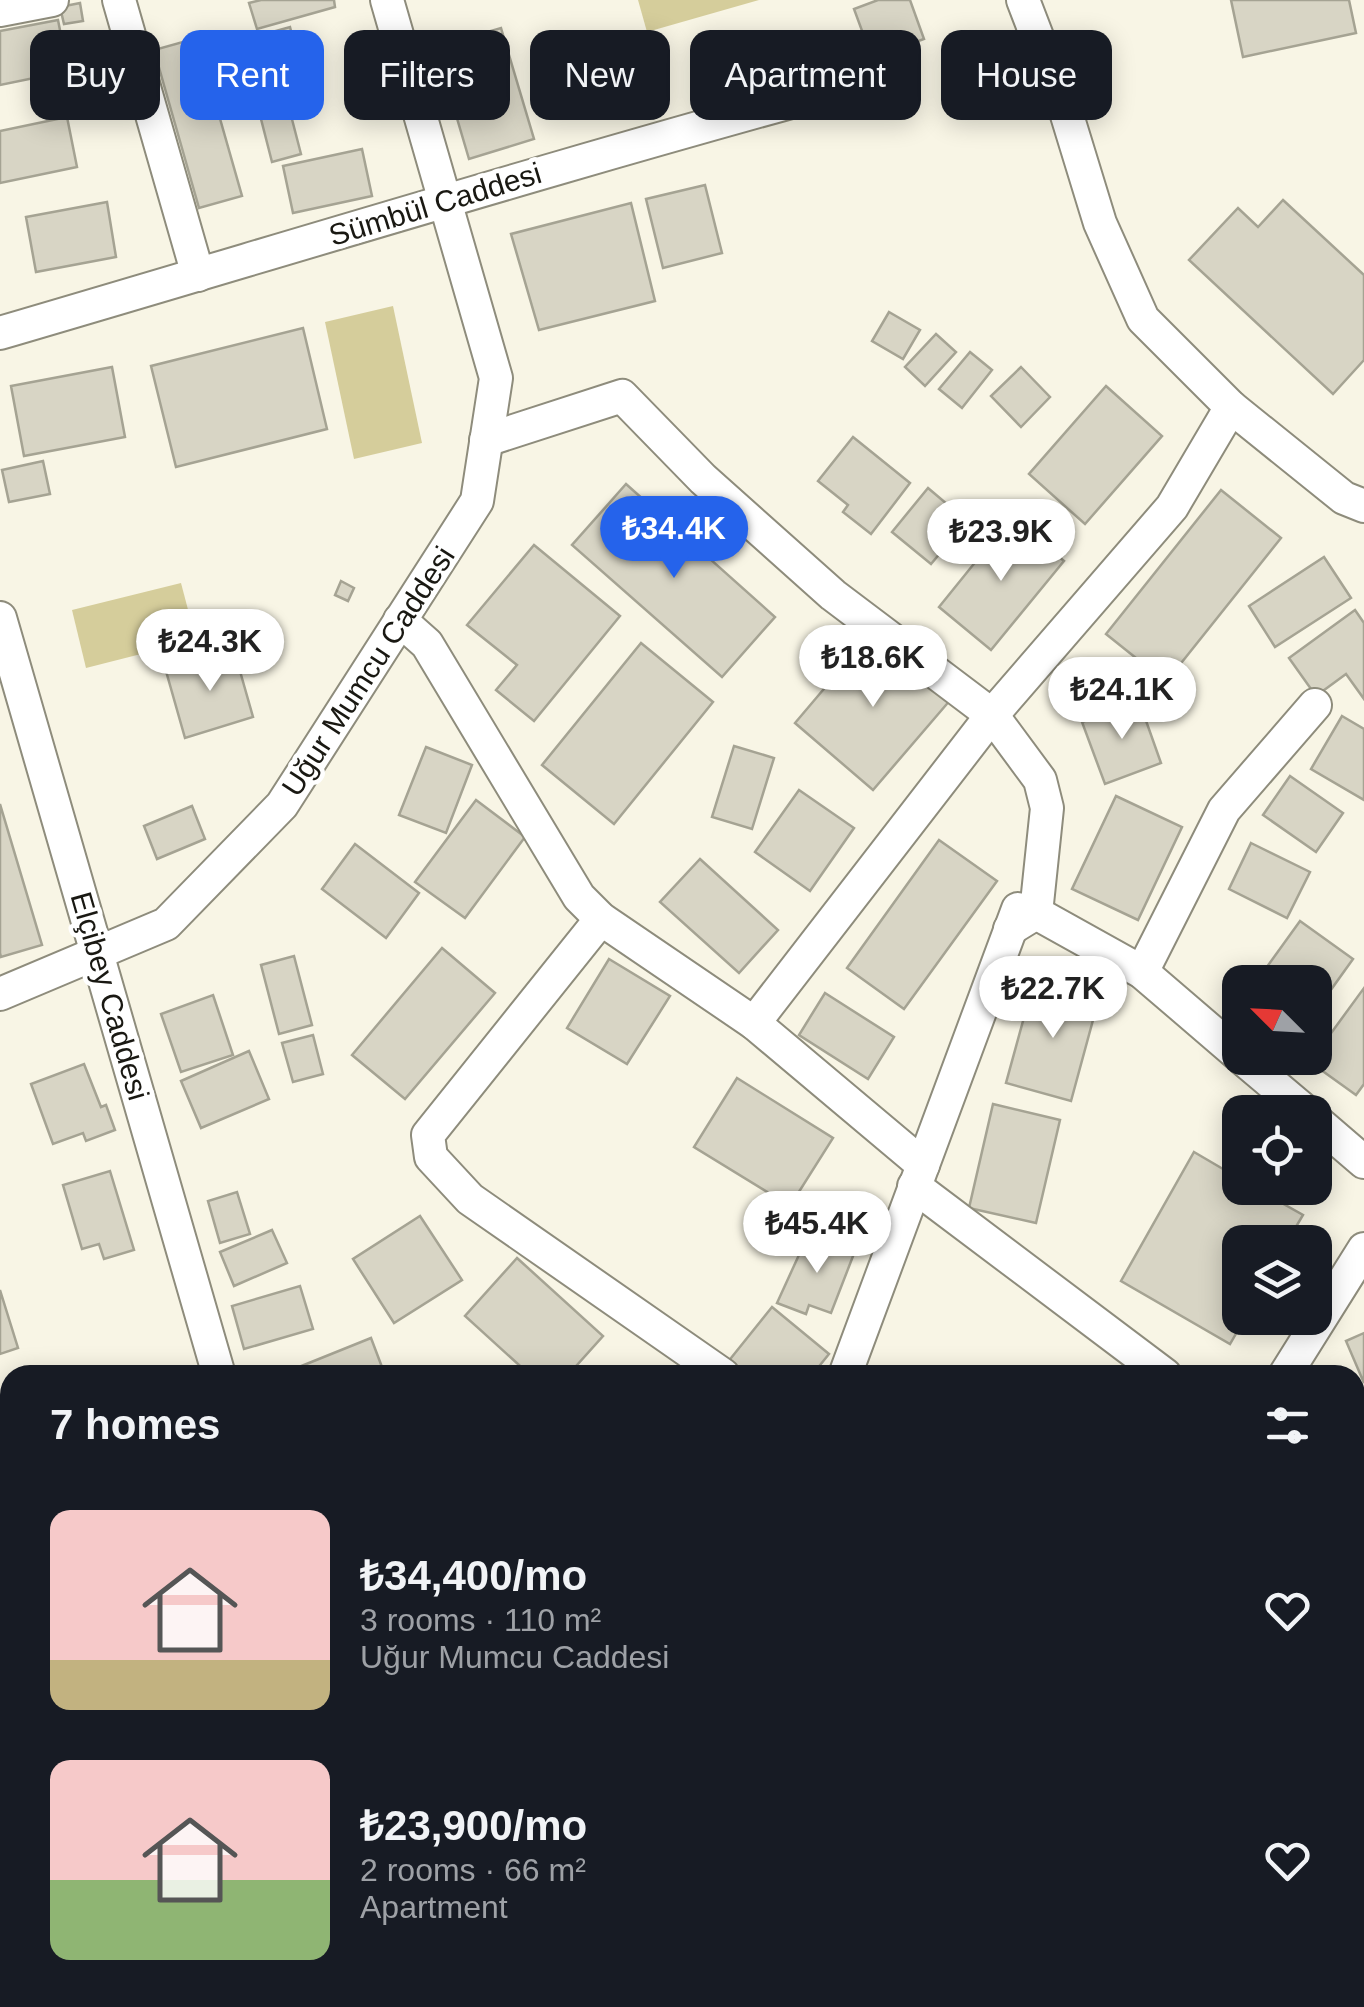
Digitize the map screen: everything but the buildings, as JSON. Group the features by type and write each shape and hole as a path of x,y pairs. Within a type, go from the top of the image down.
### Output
{"street":[{"path":"0,10 52,0"},
{"path":"118,0 198,275"},
{"path":"387,0 446,203"},
{"path":"1023,0 1066,112 1100,223 1143,320 1232,407 1344,498 1364,506"},
{"name":"Sümbül Caddesi","path":"0,333 723,120"},
{"name":"Uğur Mumcu Caddesi","path":"0,994 166,924 282,804 477,501 496,378 446,203"},
{"path":"486,440 622,396 703,479 833,595 992,715 1040,780 1048,808 1023,921 919,1176 850,1365"},
{"path":"754,1023 992,715 1172,507 1232,407"},
{"name":"Elçibey Caddesi","path":"0,618 216,1365"},
{"path":"400,620 427,644 556,864 601,920 754,1023 919,1176 1153,1365"},
{"path":"1142,972 1224,810 1315,705"},
{"path":"601,920 428,1135 431,1156 470,1199 709,1365"},
{"path":"1023,921 1142,972 1222,1041"},
{"path":"1262,1075 1286,1095"},
{"path":"1332,1135 1364,1162"},
{"path":"1291,1365 1364,1249"}],"shaded area":[{"path":"638,0 759,0 654,30 646,30"},
{"path":"393,306 422,443 354,459 325,322"},
{"path":"181,583 196,640 86,668 72,610"}]}
